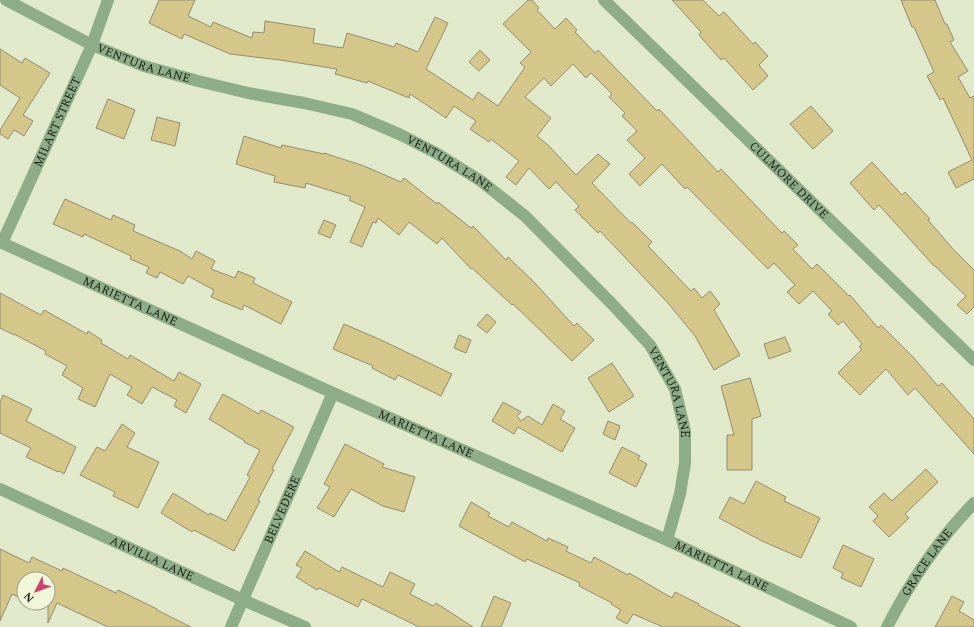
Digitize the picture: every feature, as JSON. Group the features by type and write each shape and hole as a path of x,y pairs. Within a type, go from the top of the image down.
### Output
{"street":[{"name":"VENTURA LANE","path":"6,0 92,45 144,66 248,93 304,102 352,114 398,134 436,153 481,181 525,216 613,305 650,345 675,389 685,431 685,464 680,494 667,540"},
{"name":"MILART STREET","path":"1,242 92,45 108,0"},
{"name":"CULMORE DRIVE","path":"604,0 974,360"},
{"name":"MARIETTA LANE","path":"1,242 333,393 667,540 851,627"},
{"name":"BELVEDERE","path":"231,627 333,393"},
{"name":"ARVILLA LANE","path":"0,489 305,627"},
{"name":"GRACE LANE","path":"887,627 902,598 923,565 942,539 974,503"}],"building":[{"path":"159,0 195,0 188,16 211,27 213,22 252,38 253,32 264,33 265,21 315,29 313,43 343,48 347,33 394,47 396,43 418,52 435,17 448,23 426,69 473,100 478,92 498,106 525,67 520,63 531,52 503,24 528,0 532,0 539,8 537,10 555,29 566,18 577,30 575,32 595,53 598,50 657,111 659,109 718,172 721,169 782,233 784,231 798,245 793,249 812,269 817,264 849,296 850,295 878,328 881,325 913,357 938,386 942,383 974,419 974,454 915,388 908,395 886,369 860,395 838,373 862,349 859,347 862,344 843,321 838,325 828,314 832,311 813,291 799,304 787,292 795,285 774,263 768,269 687,187 685,189 662,164 640,186 629,174 645,158 627,140 637,131 622,116 625,113 609,97 612,94 591,73 586,78 573,64 551,86 544,78 525,97 551,118 537,136 548,145 576,175 598,154 610,164 592,183 652,242 648,246 691,291 694,288 702,298 710,291 720,304 714,310 740,355 714,370 695,336 668,303 600,231 598,233 575,210 579,206 556,182 549,189 529,168 516,185 506,177 519,161 491,139 489,142 470,129 476,121 454,106 446,118 410,94 409,98 368,81 367,83 335,74 337,69 230,54 184,34 182,39 149,23"},
{"path":"672,0 703,0 719,16 724,12 753,44 755,42 768,56 759,65 768,76 753,90 724,58 721,60 699,35 701,32"},
{"path":"901,0 935,0 945,24 947,24 954,40 950,42 968,71 958,77 970,98 974,96 974,179 956,188 948,172 972,160 943,98 940,100 927,76 934,72 914,27 912,27"},
{"path":"0,49 22,63 25,58 50,73 23,115 33,121 24,136 14,130 8,139 0,134 0,130 20,98 0,85"},
{"path":"480,50 490,60 479,71 469,62"},
{"path":"108,99 135,110 124,139 96,128"},
{"path":"811,106 833,131 813,149 790,124"},
{"path":"157,117 180,123 175,146 151,140"},
{"path":"244,136 281,148 282,145 324,153 364,166 401,182 404,178 471,228 473,226 506,260 508,257 534,282 574,326 577,323 594,340 572,361 513,304 512,305 472,268 471,269 442,238 437,244 409,222 399,235 378,218 376,223 373,222 362,247 350,242 365,207 349,200 351,197 306,183 305,188 274,182 275,176 236,164"},
{"path":"872,162 902,195 905,192 930,219 928,220 953,249 974,270 974,307 967,314 957,305 966,296 934,266 879,205 874,210 850,183"},
{"path":"65,199 111,220 113,215 135,225 133,231 180,251 192,259 196,251 215,261 211,269 235,278 238,271 255,278 253,283 292,302 281,324 244,305 242,310 211,297 214,290 188,276 183,284 160,272 157,278 146,273 149,267 130,259 131,256 84,234 83,237 53,224"},
{"path":"324,220 336,225 330,238 318,233"},
{"path":"0,293 41,315 44,310 87,334 88,331 102,340 101,343 128,359 130,355 174,381 179,372 201,384 186,413 174,406 177,400 152,387 142,404 127,395 132,387 110,374 95,407 78,399 83,388 62,375 67,366 45,354 46,351 0,328"},
{"path":"487,314 496,322 487,333 477,325"},
{"path":"344,324 452,374 441,396 398,375 395,380 372,368 373,366 333,349"},
{"path":"459,335 471,340 466,353 454,348"},
{"path":"785,337 791,351 769,359 764,344"},
{"path":"612,363 634,396 609,412 588,378"},
{"path":"750,378 761,416 752,419 752,470 727,470 727,435 734,435 721,386"},
{"path":"223,394 259,414 261,410 294,427 272,469 274,470 258,500 260,501 234,551 194,530 192,532 161,513 173,493 209,515 210,513 226,521 250,477 247,475 260,450 244,442 245,441 209,419"},
{"path":"3,395 32,409 26,421 76,447 64,474 26,457 31,448 0,433 0,402"},
{"path":"503,402 521,412 517,416 521,421 528,416 542,425 553,404 565,411 560,419 575,428 562,452 518,427 514,434 492,421"},
{"path":"608,421 620,426 615,440 603,434"},
{"path":"122,424 135,433 127,447 159,462 138,508 113,496 115,492 80,475 97,447 105,451"},
{"path":"345,444 384,464 382,467 415,477 404,512 383,506 351,489 334,517 317,508 330,487 324,484"},
{"path":"622,447 640,456 638,459 647,464 636,487 609,473"},
{"path":"926,469 938,482 905,514 909,518 889,537 873,521 878,516 869,507 884,493 892,501"},
{"path":"756,481 786,497 784,501 820,518 801,558 762,541 719,518 730,497 744,504"},
{"path":"471,502 490,513 488,516 509,527 512,522 547,541 548,538 568,547 566,551 591,563 594,557 628,575 629,573 672,598 675,592 741,627 663,627 633,614 627,624 616,618 621,610 611,604 612,603 579,586 580,583 527,559 525,562 459,526"},
{"path":"843,545 874,559 861,587 841,578 843,573 833,568"},
{"path":"0,549 29,563 32,557 62,571 63,568 116,593 118,590 191,627 108,627 57,603 56,605 56,571 16,571 16,596 12,594 0,621"},
{"path":"305,551 339,572 342,567 383,587 390,572 415,584 410,594 433,606 436,603 473,627 419,627 362,599 358,607 319,588 317,590 296,577 302,568 296,565"},
{"path":"494,596 511,603 501,627 481,627"},
{"path":"952,596 964,602 959,611 974,620 974,627 935,627"},
{"path":"48,611 53,611 48,623"}]}
